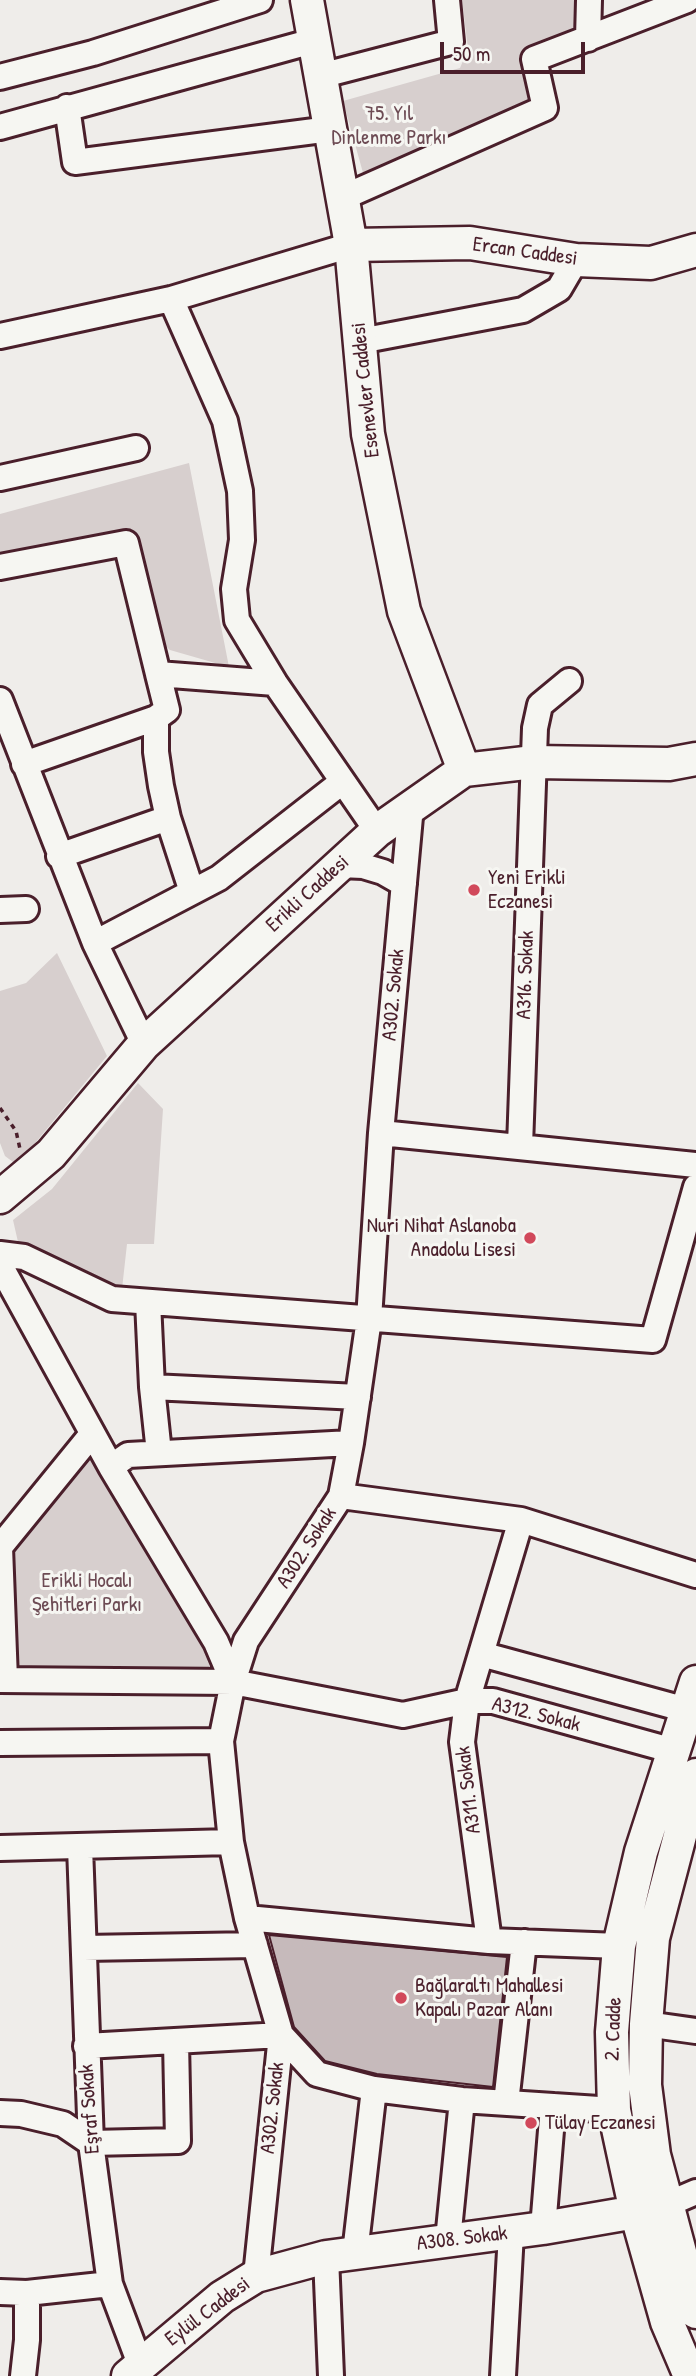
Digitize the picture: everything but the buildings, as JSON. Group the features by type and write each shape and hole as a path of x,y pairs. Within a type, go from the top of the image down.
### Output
{"main road":[{"name":"Esenevler Caddesi","path":"307,0 351,244 368,434 404,611 464,770"},
{"name":"Ercan Caddesi","path":"351,244 470,243 576,260 651,263 696,250"},
{"name":"Erikli Caddesi","path":"0,1197 51,1154 144,1044 377,831 464,770 534,762 669,764 696,759"},
{"name":"2. Cadde","path":"690,2376 667,2322 636,2212 614,2110 612,2032 619,1946 641,1852 691,1696"},
{"name":"2. Cadde","path":"696,1775 653,1938 646,2024 645,2085 654,2155 682,2198 696,2312"},
{"name":"A308. Sokak","path":"257,2276 341,2255 543,2228 636,2212 682,2198"},
{"name":"Eylül Caddesi","path":"134,2370 222,2297 257,2276"}],"street":[{"path":"0,77 93,53 260,0"},
{"path":"320,76 452,42 447,0"},
{"path":"588,39 589,0"},
{"path":"344,197 545,108 534,59 687,0"},
{"path":"0,127 313,41"},
{"path":"67,107 75,162 330,129"},
{"path":"0,335 171,299 351,244"},
{"path":"360,341 523,310 559,289 576,260"},
{"path":"171,299 225,421 240,491 242,540 234,589 237,620 275,683 377,831"},
{"path":"0,478 136,448"},
{"path":"0,567 127,543 167,710 156,718 24,764"},
{"path":"158,674 275,683"},
{"name":"A316. Sokak","path":"520,1146 535,728 540,705 569,681"},
{"path":"0,700 95,943 144,1044"},
{"path":"156,718 156,752 168,818 192,892"},
{"path":"95,943 219,878 342,782"},
{"name":"A302. Sokak","path":"257,2276 281,2035 247,1918 231,1842 221,1741 233,1682 246,1641 341,1496 369,1319 381,1133 411,806"},
{"path":"59,856 168,818"},
{"path":"340,865 363,866 383,872 404,884"},
{"path":"0,910 26,909"},
{"path":"381,1133 696,1165"},
{"path":"0,1254 24,1257 112,1300 653,1340 696,1187"},
{"path":"0,1265 92,1434 216,1642 233,1682"},
{"path":"148,1302 152,1387 159,1453"},
{"path":"152,1387 358,1398"},
{"path":"3,1680 0,1547 92,1434"},
{"path":"111,1467 128,1455 351,1443"},
{"path":"341,1496 521,1520 696,1575"},
{"name":"A311. Sokak","path":"489,1941 461,1742 467,1701 521,1520"},
{"path":"481,1654 691,1696"},
{"name":"A312. Sokak","path":"3,1680 233,1682 403,1715 467,1701 493,1701 674,1751"},
{"path":"0,1743 221,1741"},
{"path":"0,1848 231,1842"},
{"name":"Eşraf Sokak","path":"80,1847 91,2143 110,2284 134,2370"},
{"path":"247,1918 489,1941 619,1946"},
{"path":"506,2103 524,1942"},
{"path":"84,1948 255,1945"},
{"path":"646,2024 696,2031"},
{"path":"86,2046 281,2035 317,2074 374,2089 462,2100 614,2110"},
{"path":"0,2113 21,2114 63,2124 91,2143 178,2141 176,2041"},
{"path":"331,2376 341,2255 374,2089"},
{"path":"448,2240 462,2100"},
{"path":"543,2228 553,2106"},
{"path":"503,2376 511,2233"},
{"path":"0,2292 27,2293 110,2284"},
{"path":"23,2376 27,2340 27,2293"}],"path":[{"path":"0,1108 16,1132 25,1175"}],"green space":[{"name":"75. Yıl Dinlenme Parkı","path":"462,0 582,0 582,21 574,32 525,51 534,98 365,180 343,101 460,68 468,49"},
{"path":"189,463 229,667 170,650 160,641 130,531 0,557 0,514"},
{"path":"57,953 107,1056 17,1165 5,1156 0,1143 0,991 26,983"},
{"path":"138,1083 163,1109 154,1244 127,1244 122,1289 18,1242 13,1220 52,1189"},
{"name":"Erikli Hocalı Şehitleri Parkı","path":"95,1453 211,1660 208,1671 17,1670 9,1554"}],"place":[{"name":"Yeni Erikli Eczanesi","path":"474,890"},
{"name":"Nuri Nihat Aslanoba Anadolu Lisesi","path":"530,1238"},
{"name":"Bağlaraltı Mahallesi Kapalı Pazar Alanı","path":"401,1998"},
{"name":"Tülay Eczanesi","path":"531,2123"}]}
